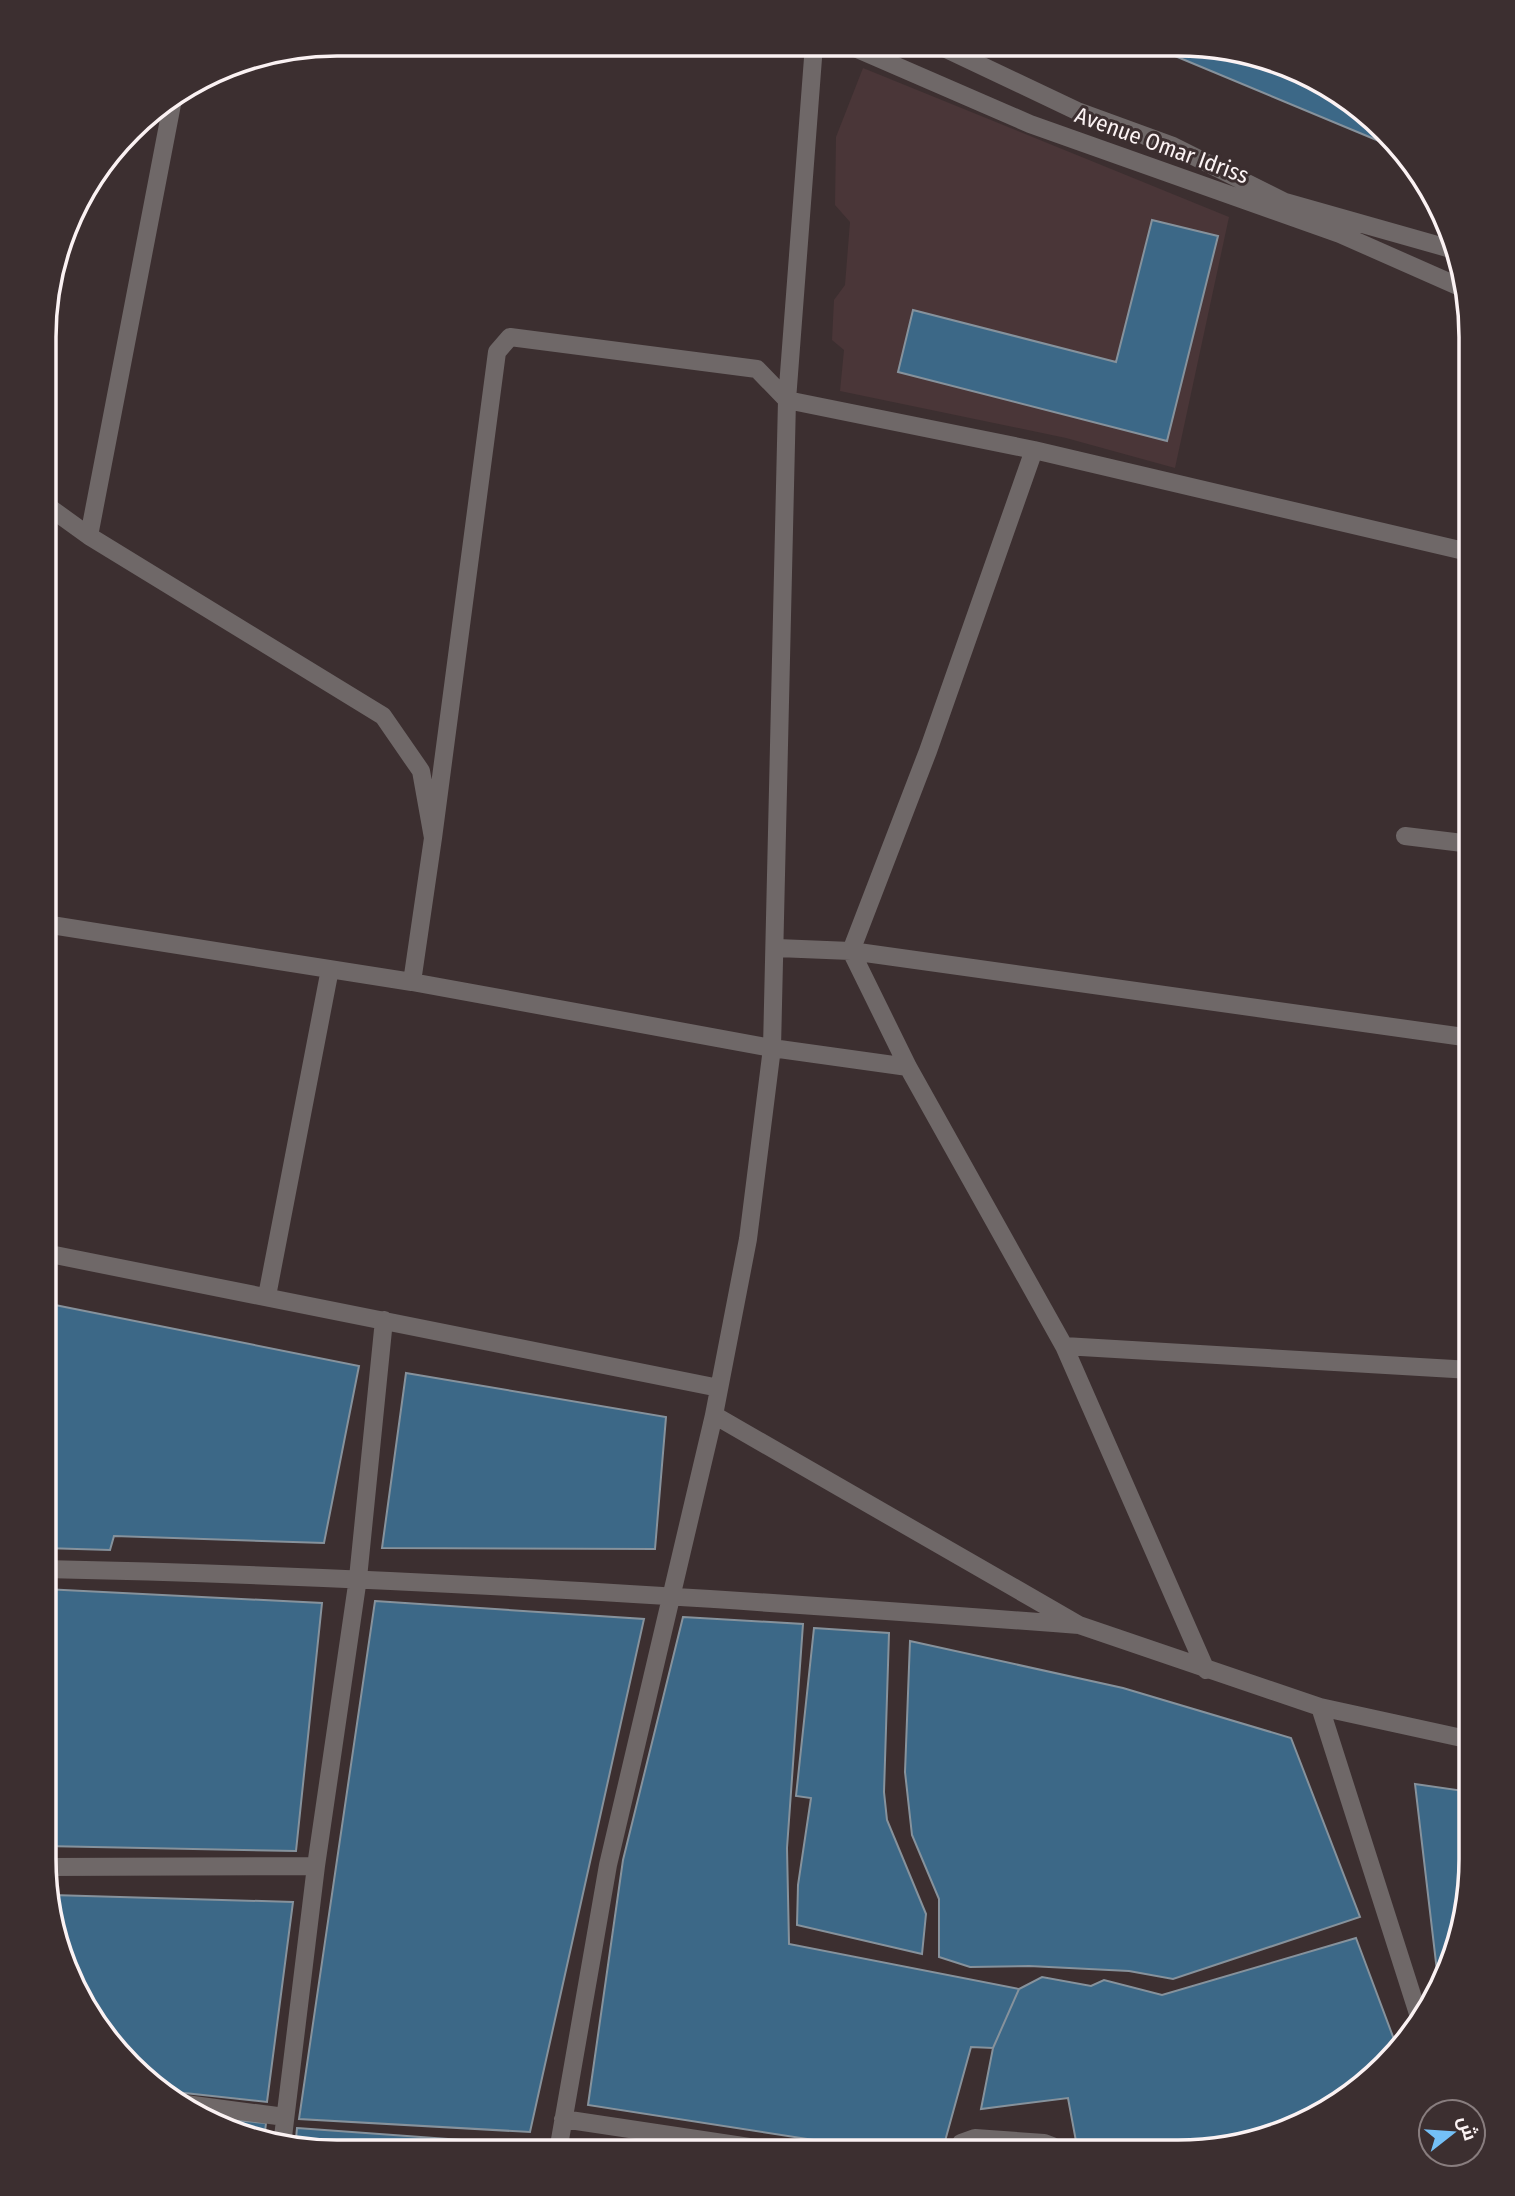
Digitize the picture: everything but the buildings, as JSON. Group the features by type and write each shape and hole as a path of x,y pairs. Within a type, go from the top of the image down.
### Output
{"street":[{"path":"560,2140 608,1865 714,1415 748,1239 772,1048 777,948 787,400 813,56"},
{"name":"Avenue Omar Idriss","path":"873,56 1030,124 1340,234 1454,285"},
{"path":"961,56 1077,111 1173,146 1285,202 1444,247"},
{"path":"89,536 171,110"},
{"path":"412,982 500,345 510,337 757,369 787,400 1034,450 1459,550"},
{"path":"1034,450 928,751 851,951 908,1067 1064,1346 1206,1670"},
{"path":"56,512 89,536 383,716 421,771 433,838"},
{"path":"1405,836 1459,843"},
{"path":"56,926 412,982 772,1048 908,1067"},
{"path":"777,948 851,951 1459,1036"},
{"path":"267,1296 330,969"},
{"path":"56,1255 719,1388"},
{"path":"283,2135 316,1866 358,1578 384,1320"},
{"path":"1064,1346 1459,1369"},
{"path":"714,1415 1079,1625 1320,1707 1459,1737"},
{"path":"56,1569 358,1578 672,1594 1079,1625"},
{"path":"1320,1707 1416,2008"},
{"path":"56,1867 316,1866"},
{"path":"204,2106 285,2117"},
{"path":"563,2119 703,2140"},
{"path":"969,2140 1003,2140"}],"shaded area":[{"path":"863,68 1229,217 1175,468 1066,438 840,391 844,350 832,340 834,300 845,285 850,222 835,205 836,137"}]}
